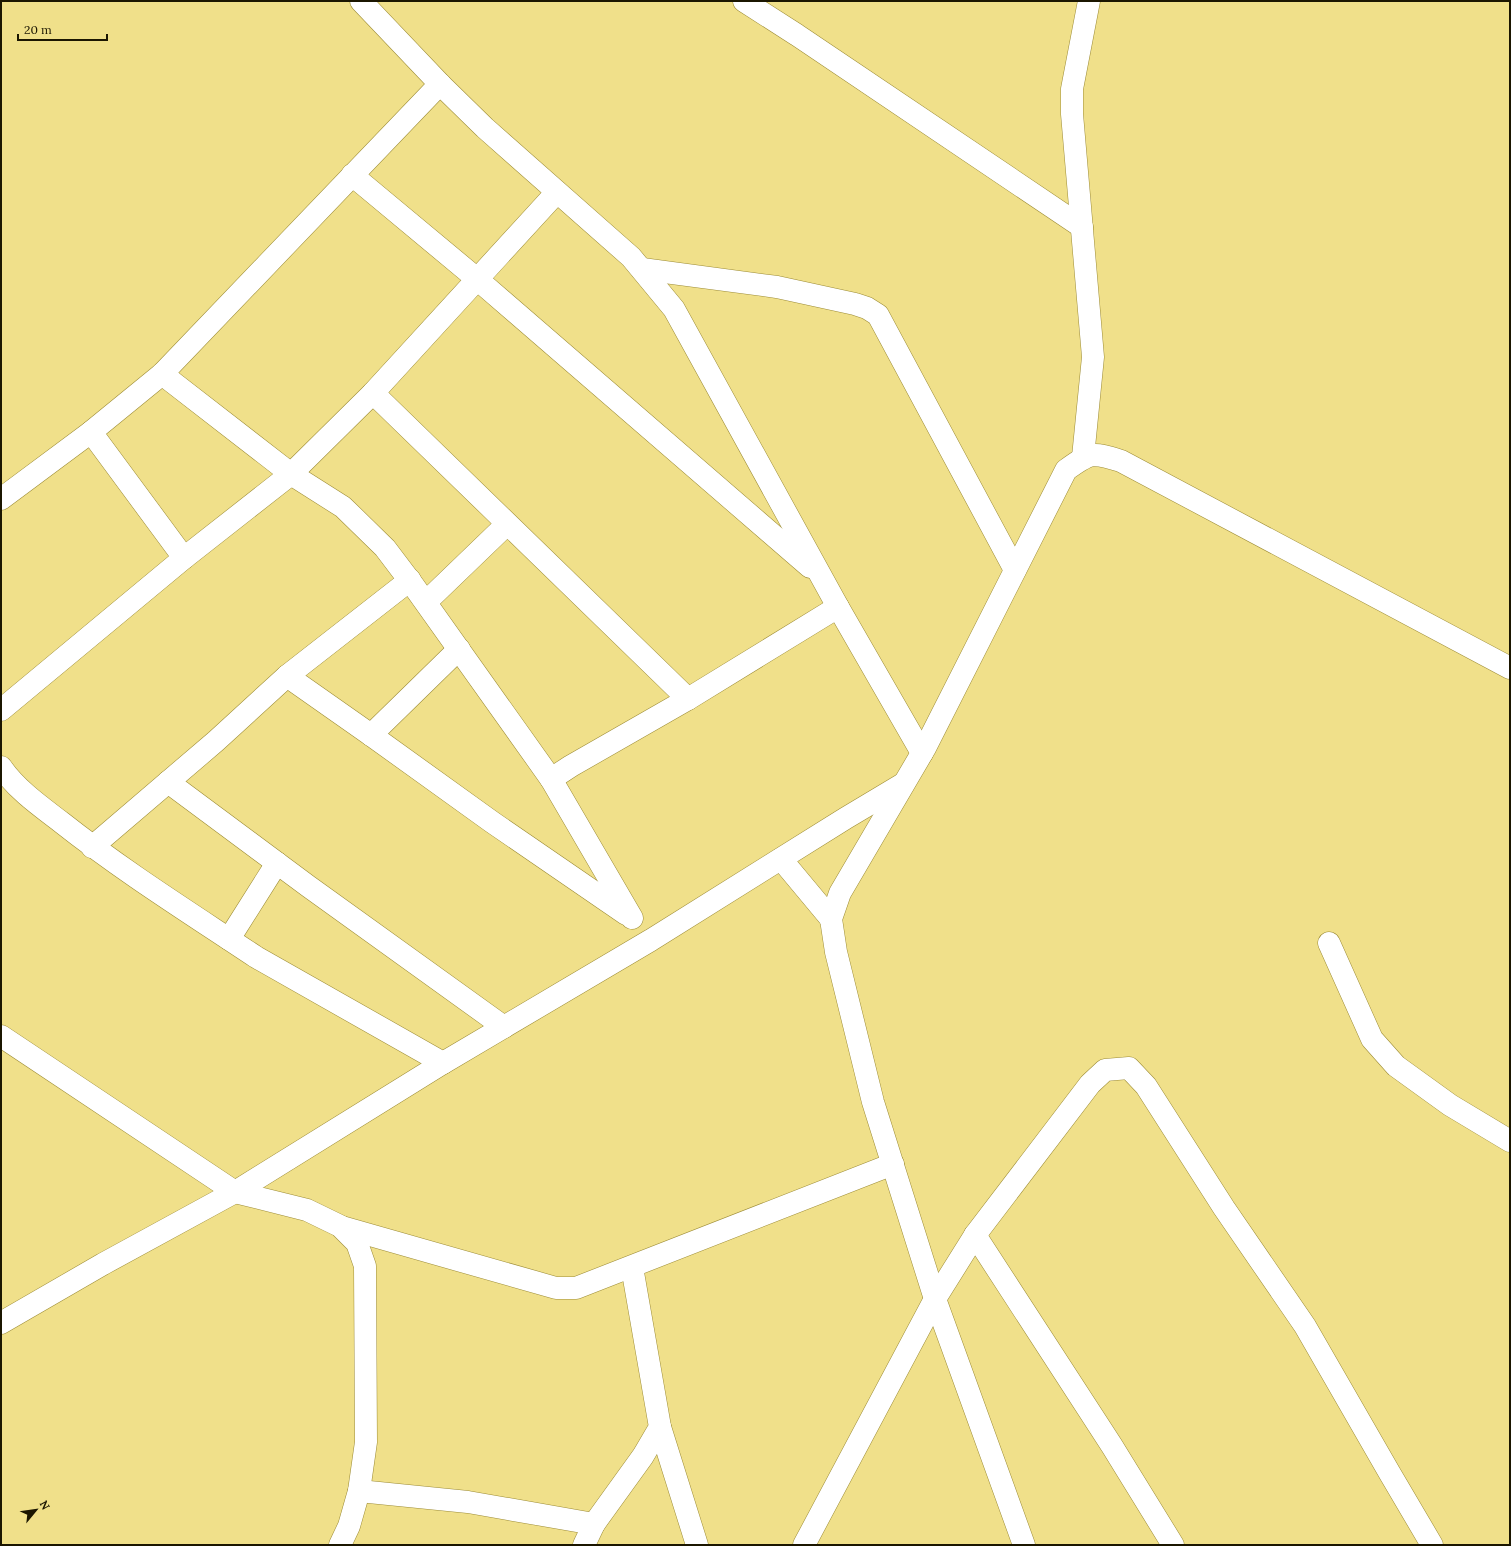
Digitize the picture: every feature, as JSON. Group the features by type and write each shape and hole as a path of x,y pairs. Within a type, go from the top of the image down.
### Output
{"street":[{"path":"361,1 484,128 631,257 674,309 820,575 922,753"},
{"path":"744,1 1082,227"},
{"path":"1083,457 1093,357 1072,114 1072,90 1089,1"},
{"path":"1,499 91,432 162,374 440,84"},
{"path":"352,175 477,279 820,575"},
{"path":"1,710 184,558 291,474 373,393 557,192"},
{"path":"642,269 777,287 855,304 867,308 878,315 1015,570"},
{"path":"162,374 291,474 343,507 385,548 426,602 551,779 632,918 651,940"},
{"path":"373,393 688,699"},
{"path":"91,432 184,558"},
{"path":"1024,1545 934,1299 873,1102 836,952 831,920 840,893 922,753 1066,470 1083,457 1099,454 1121,461 1510,668"},
{"path":"426,602 507,524"},
{"path":"92,847 216,741 287,676 410,580"},
{"path":"551,779 688,699 838,606"},
{"path":"371,735 459,649"},
{"path":"287,676 492,822 632,918"},
{"path":"1,767 7,776 40,806 92,847 229,939 263,961 443,1063"},
{"path":"168,782 277,863 504,1027"},
{"path":"1,1323 103,1264 235,1192 443,1063 651,940 904,783"},
{"path":"781,858 831,920"},
{"path":"229,939 277,863"},
{"path":"1329,943 1372,1039 1396,1066 1450,1105 1510,1141"},
{"path":"1,1036 235,1192 307,1210 340,1226 556,1288 576,1288 893,1164"},
{"path":"804,1545 934,1299 975,1234 1090,1084 1105,1070 1129,1068 1146,1086 1224,1208 1305,1326 1388,1472 1432,1545"},
{"path":"340,1226 357,1243 365,1266 366,1442 359,1491 349,1526 340,1545"},
{"path":"975,1234 1112,1446 1173,1545"},
{"path":"632,1267 660,1427 697,1545"},
{"path":"584,1545 594,1524 643,1456 660,1427"},
{"path":"359,1491 468,1502 594,1524"}]}
